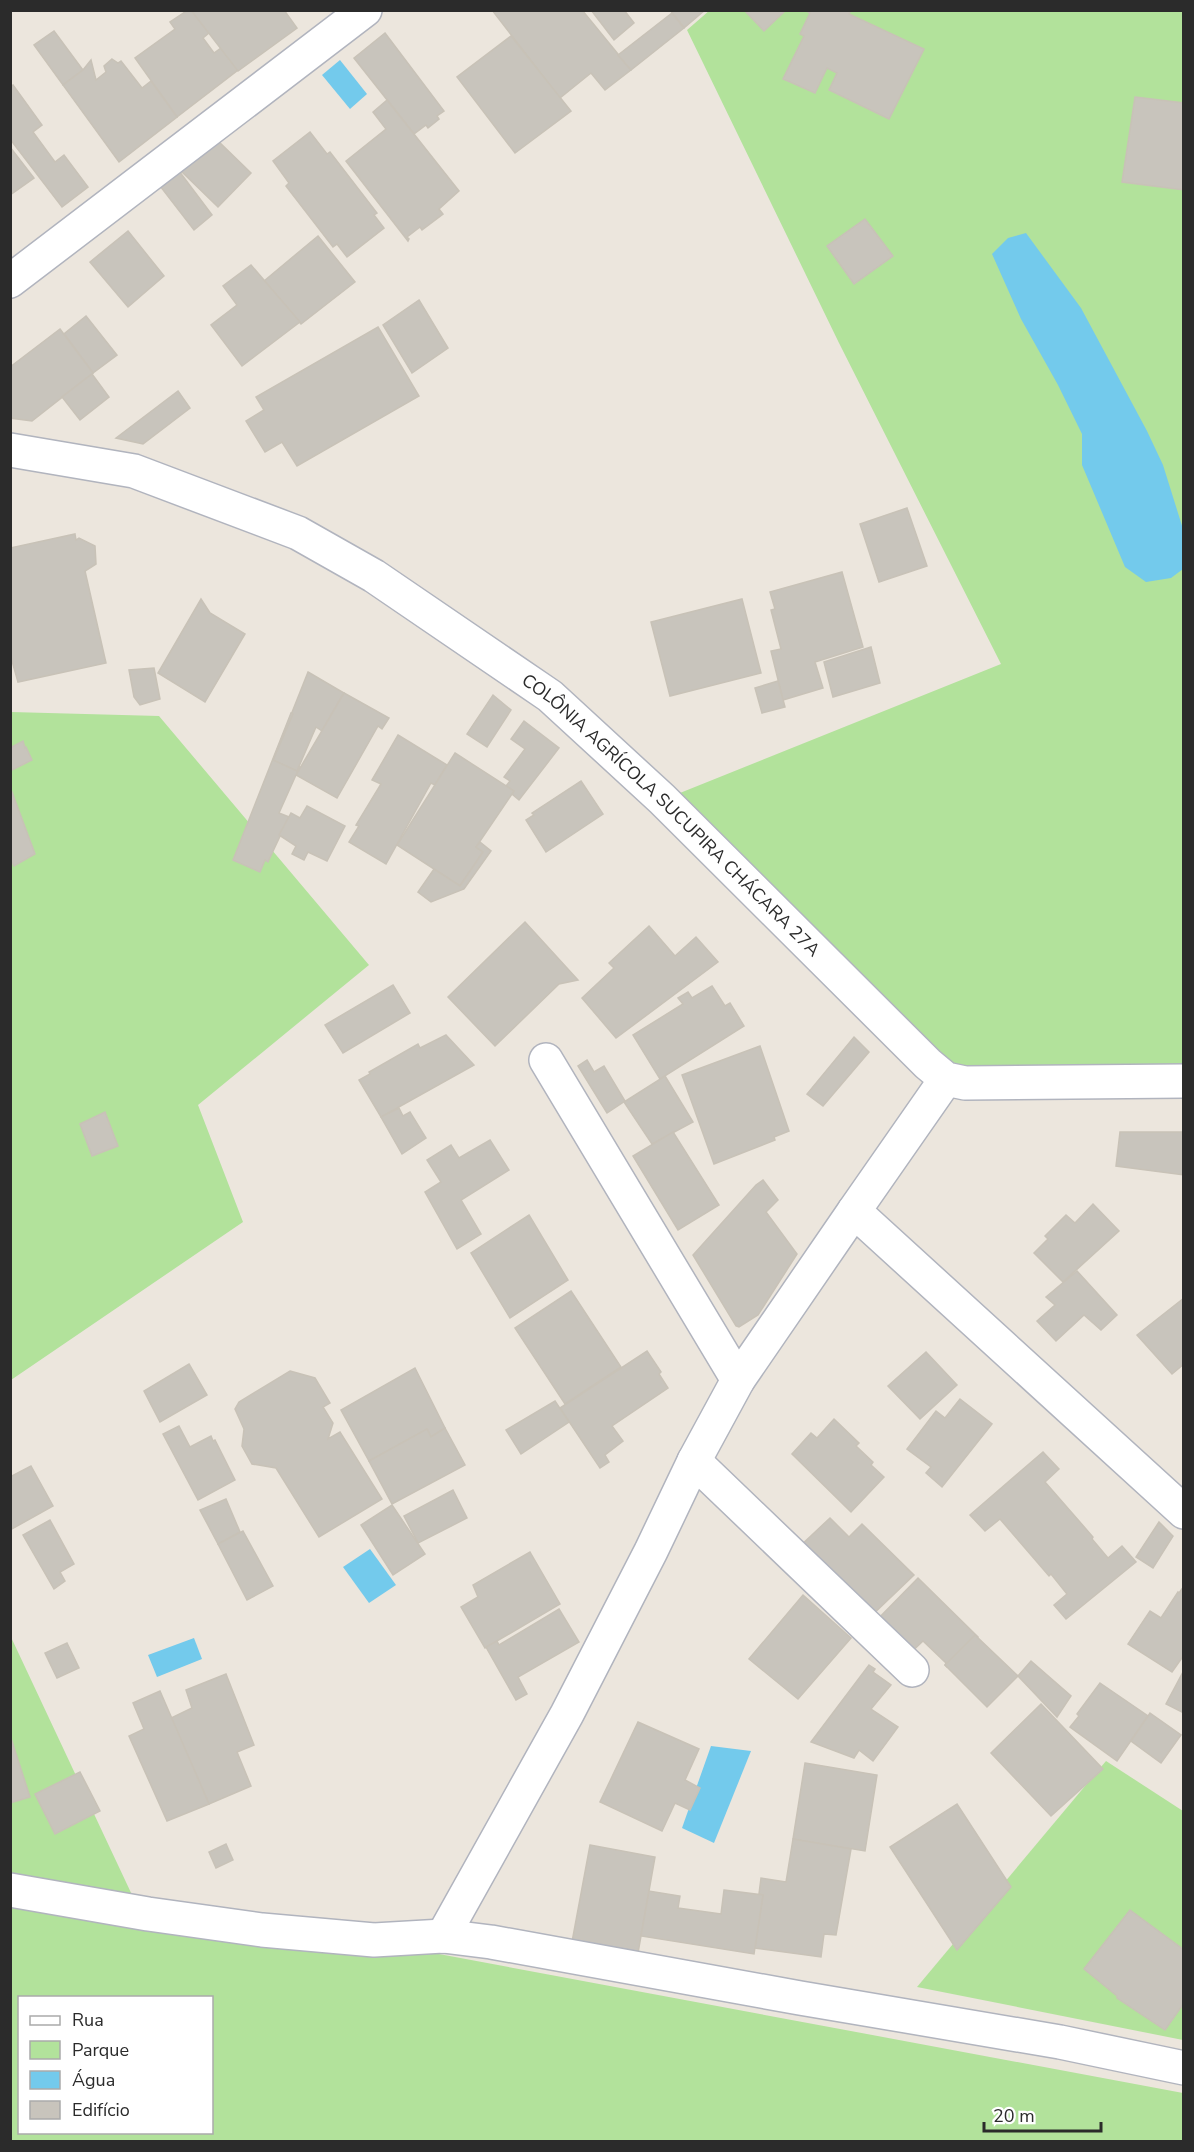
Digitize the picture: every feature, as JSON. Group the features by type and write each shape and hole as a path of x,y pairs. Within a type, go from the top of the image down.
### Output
{"street":[{"path":"10,281 365,10"},
{"name":"COLÔNIA AGRÍCOLA SUCUPIRA CHÁCARA 27A","path":"10,450 134,471 298,533 374,576 550,696 662,800 920,1056 946,1079"},
{"path":"546,1060 738,1380"},
{"path":"443,1936 567,1714 651,1551 694,1461 738,1380 946,1079 965,1083 1184,1081"},
{"path":"854,1211 1184,1512"},
{"path":"694,1461 912,1670"},
{"path":"10,1890 148,1914 262,1930 374,1941 443,1936 491,1942 1060,2042 1184,2068"}],"green space":[{"path":"710,10 1183,11 1183,1067 948,1075 665,799 1001,664 839,343 687,30"},
{"path":"11,712 159,716 369,965 198,1105 243,1222 11,1380"},
{"path":"10,1635 133,1897 1183,2093 1183,2141 11,2141"},
{"path":"1106,1761 1183,1811 1183,2040 917,1987"}],"water":[{"path":"340,60 367,94 350,109 322,75"},
{"path":"1026,233 1081,308 1163,465 1183,529 1183,569 1171,578 1146,582 1125,567 1082,465 1082,434 1021,319 992,254 1008,238"},
{"path":"370,1549 396,1585 369,1603 343,1567"},
{"path":"194,1638 202,1659 157,1677 148,1655"},
{"path":"711,1746 751,1751 714,1843 682,1828"}],"building":[{"path":"191,10 209,33 203,38 214,53 221,48 238,70 177,117 135,58 175,29 170,22"},
{"path":"191,10 284,10 297,28 238,71"},
{"path":"492,10 582,10 631,70 605,90 591,73 560,98"},
{"path":"591,10 624,10 634,23 614,40"},
{"path":"670,10 705,10 684,28"},
{"path":"744,10 786,10 764,31"},
{"path":"805,10 851,10 849,14 924,49 889,119 829,90 837,73 827,68 815,93 783,79 804,36 800,34 810,13"},
{"path":"672,13 684,28 631,70 618,55"},
{"path":"54,31 83,70 63,85 34,45"},
{"path":"385,33 444,111 437,116 439,119 428,128 426,125 414,134 354,58"},
{"path":"511,36 571,111 515,153 457,77"},
{"path":"112,59 118,63 121,61 142,88 151,81 177,117 119,162 63,85 83,70 91,60 96,80 106,72 104,66"},
{"path":"13,85 42,125 33,132 55,162 64,155 88,187 62,207 10,139 10,87"},
{"path":"1135,97 1184,103 1184,190 1122,182"},
{"path":"387,100 459,191 439,209 443,214 422,230 420,227 407,237 408,241 346,161 386,129 373,112"},
{"path":"310,132 327,154 330,152 377,213 374,215 384,228 347,257 337,244 333,247 286,186 289,183 273,161"},
{"path":"215,138 251,173 218,207 181,171"},
{"path":"10,147 34,178 10,195"},
{"path":"179,171 212,215 194,230 160,186"},
{"path":"865,219 893,256 854,284 827,246"},
{"path":"128,231 164,276 128,307 90,262"},
{"path":"318,236 355,282 301,324 264,281"},
{"path":"251,265 300,322 242,366 211,325 237,305 223,286"},
{"path":"419,300 448,348 412,373 383,325"},
{"path":"86,316 117,355 93,373 64,334"},
{"path":"378,327 419,396 297,466 282,442 265,452 246,421 264,410 256,397"},
{"path":"60,329 93,373 32,421 10,418 10,367"},
{"path":"92,374 109,397 80,420 62,397"},
{"path":"178,391 190,408 143,444 116,438"},
{"path":"907,508 927,566 879,582 860,524"},
{"path":"75,534 76,540 79,538 95,546 96,564 85,571 106,663 18,682 10,654 10,548"},
{"path":"842,572 863,647 815,662 823,688 783,700 771,651 781,649 771,610 775,609 770,592"},
{"path":"201,599 210,613 245,634 205,702 158,673"},
{"path":"742,599 761,673 670,696 651,622"},
{"path":"871,647 880,683 833,697 824,662"},
{"path":"154,668 160,699 140,705 134,697 129,670"},
{"path":"308,672 344,693 322,731 316,727 297,771 273,760"},
{"path":"778,681 785,707 762,713 755,688"},
{"path":"344,693 389,718 382,729 378,726 337,798 296,775"},
{"path":"493,695 511,710 487,747 467,734"},
{"path":"291,713 293,714 273,760 297,771 300,766 279,813 289,817 268,862 265,860 260,872 233,860"},
{"path":"524,721 559,748 519,800 512,794 514,791 506,786 510,781 504,777 525,749 511,739"},
{"path":"398,735 447,765 435,785 431,783 386,864 349,842 359,826 356,825 381,784 372,780"},
{"path":"23,741 32,760 10,771 10,748"},
{"path":"455,753 514,791 476,847 483,852 460,886 397,845"},
{"path":"581,781 603,814 546,852 526,820 534,815 532,813"},
{"path":"12,792 35,854 14,866 10,859 10,793"},
{"path":"307,806 345,826 327,861 308,852 304,860 292,854 296,846 279,835 291,813 300,818"},
{"path":"480,842 491,851 464,889 431,902 418,892 434,869 460,886 483,852 476,847"},
{"path":"525,922 578,980 559,984 495,1046 448,997"},
{"path":"649,926 675,956 696,937 718,962 616,1038 582,998 614,968 609,963"},
{"path":"393,985 410,1013 343,1053 325,1025"},
{"path":"712,986 725,1006 730,1003 744,1026 660,1079 633,1035 683,1004 678,998 688,992 692,998"},
{"path":"446,1035 474,1065 381,1117 359,1080 418,1044 420,1048"},
{"path":"854,1037 869,1052 823,1106 807,1094"},
{"path":"760,1046 789,1131 774,1137 775,1140 714,1164 682,1075"},
{"path":"587,1060 594,1072 604,1066 625,1101 607,1113 578,1066"},
{"path":"665,1076 693,1122 652,1144 624,1102"},
{"path":"399,1108 403,1116 410,1112 426,1138 402,1154 381,1117"},
{"path":"105,1112 118,1146 92,1156 80,1124"},
{"path":"673,1132 719,1205 678,1230 633,1156"},
{"path":"1120,1132 1184,1132 1184,1175 1116,1166"},
{"path":"490,1140 509,1170 461,1200 481,1234 457,1249 425,1192 441,1182 427,1160 451,1145 459,1158"},
{"path":"763,1180 778,1200 766,1212 797,1254 758,1315 739,1327 736,1326 693,1255"},
{"path":"1093,1204 1119,1231 1063,1282 1034,1253 1048,1239 1045,1236 1066,1215 1075,1223"},
{"path":"529,1215 568,1280 510,1318 471,1253"},
{"path":"1077,1271 1117,1315 1101,1330 1084,1315 1056,1341 1037,1321 1055,1305 1046,1297"},
{"path":"571,1291 621,1367 565,1404 515,1328"},
{"path":"1184,1298 1184,1364 1172,1374 1137,1335"},
{"path":"647,1351 661,1372 659,1374 668,1388 612,1426 623,1441 605,1455 609,1462 600,1468 560,1408"},
{"path":"926,1352 957,1385 920,1419 888,1386"},
{"path":"189,1364 207,1395 160,1422 144,1391"},
{"path":"415,1368 445,1428 431,1437 427,1429 369,1461 341,1410"},
{"path":"290,1371 315,1378 330,1403 323,1407 333,1423 328,1439 340,1432 382,1499 319,1537 276,1468 252,1464 242,1446 244,1429 235,1409 239,1402"},
{"path":"960,1399 992,1424 942,1487 926,1473 931,1467 907,1449 936,1411 945,1418"},
{"path":"555,1401 569,1422 521,1454 506,1430"},
{"path":"834,1419 859,1443 856,1446 873,1462 871,1465 884,1477 851,1512 792,1454 811,1433 817,1438"},
{"path":"179,1426 190,1447 211,1436 235,1480 198,1500 163,1434"},
{"path":"445,1428 465,1465 392,1504 369,1461 427,1429 431,1437"},
{"path":"1043,1452 1059,1469 1045,1482 1093,1537 1092,1539 1108,1558 1122,1546 1136,1562 1066,1619 1054,1605 1067,1594 1051,1574 1049,1576 1000,1519 985,1531 970,1515"},
{"path":"31,1466 53,1506 10,1530 10,1477"},
{"path":"453,1490 467,1518 418,1543 404,1516"},
{"path":"226,1499 240,1532 218,1544 200,1510"},
{"path":"392,1505 425,1554 393,1575 361,1525"},
{"path":"830,1518 849,1537 862,1524 914,1575 867,1620 797,1549"},
{"path":"50,1520 74,1564 60,1572 65,1581 54,1589 23,1535"},
{"path":"1159,1522 1173,1536 1153,1568 1136,1557"},
{"path":"243,1531 273,1586 247,1600 218,1544"},
{"path":"530,1552 560,1604 485,1648 461,1607 478,1597 473,1585"},
{"path":"918,1578 978,1637 947,1667 946,1663 923,1641 904,1659 871,1626"},
{"path":"1184,1586 1184,1655 1172,1672 1128,1644 1150,1611 1161,1618"},
{"path":"803,1595 851,1638 798,1699 749,1659"},
{"path":"559,1609 579,1642 518,1677 527,1694 516,1700 486,1647 497,1641 499,1645"},
{"path":"975,1635 1018,1676 987,1707 945,1665"},
{"path":"67,1643 79,1668 57,1678 45,1653"},
{"path":"1031,1661 1071,1696 1057,1717 1018,1676"},
{"path":"869,1665 875,1669 873,1672 891,1685 871,1709 898,1727 873,1761 859,1750 854,1758 811,1742"},
{"path":"1184,1670 1184,1713 1166,1704"},
{"path":"226,1674 254,1745 237,1752 251,1786 209,1804 171,1718 192,1708 186,1690"},
{"path":"1100,1683 1148,1716 1117,1761 1070,1727"},
{"path":"160,1691 209,1804 167,1821 129,1736 144,1729 133,1703"},
{"path":"1041,1704 1103,1769 1051,1816 991,1753"},
{"path":"1150,1713 1181,1735 1161,1763 1131,1741"},
{"path":"638,1722 699,1749 685,1780 700,1788 690,1810 675,1803 662,1831 600,1802"},
{"path":"10,1735 30,1797 10,1803"},
{"path":"805,1763 877,1775 865,1851 793,1839"},
{"path":"80,1772 100,1811 55,1834 35,1794"},
{"path":"957,1804 1011,1887 957,1950 890,1847"},
{"path":"793,1839 851,1849 836,1935 824,1934 821,1957 755,1948 763,1895 759,1894 761,1878 786,1882"},
{"path":"226,1844 233,1860 216,1868 209,1852"},
{"path":"590,1845 655,1857 638,1953 572,1942"},
{"path":"724,1890 763,1895 754,1954 641,1936 649,1891 680,1896 678,1908 721,1914"},
{"path":"1130,1910 1184,1950 1184,2003 1165,2030 1117,1998 1084,1969"}]}
